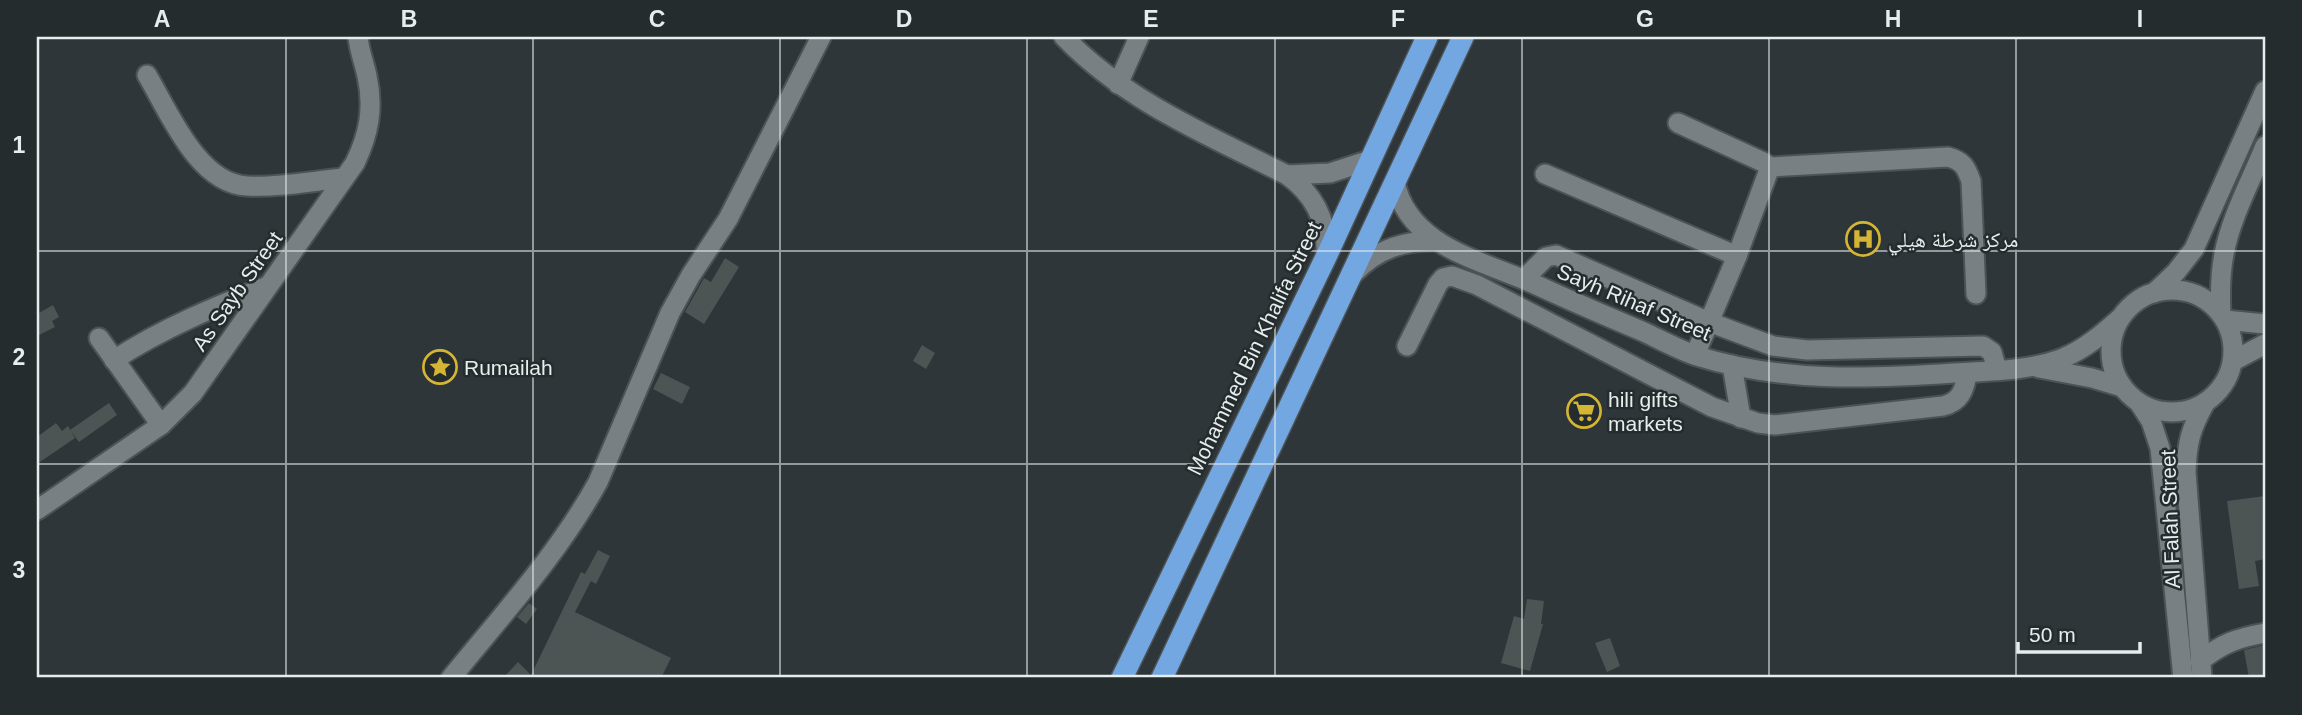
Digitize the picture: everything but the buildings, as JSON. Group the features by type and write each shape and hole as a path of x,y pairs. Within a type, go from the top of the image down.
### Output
{"highway":[{"name":"Mohammed Bin Khalifa Street","path":"1122,678 1326,257 1427,37"},
{"path":"1162,678 1463,37"}],"street":[{"name":"As Sayb Street","path":"37,510 160,425 193,393 355,163 365,143 371,97 358,37"},
{"path":"451,678 544,562 586,504 598,482 670,313 728,219 821,37"},
{"path":"1064,37 1098,69 1153,108 1287,174 1308,192 1321,216 1325,229 1326,257"},
{"path":"1118,84 1139,37"},
{"path":"147,75 197,158 210,172 227,182 246,186 344,178"},
{"path":"2154,293 2176,272 2194,249 2265,92"},
{"path":"1678,123 1770,167 1948,157 1960,160 1971,181 1976,294"},
{"path":"2265,146 2230,231 2224,253 2221,278 2223,317 2233,346 2233,361 2228,377 2205,403 2190,410 2156,411 2140,404 2122,387 2112,366 2111,342 2119,319 2134,303 2154,293 2169,290 2191,293 2210,303 2223,317 2265,324"},
{"path":"1287,174 1330,173 1370,160"},
{"path":"1695,355 1737,256 1770,167"},
{"path":"1545,174 1737,256"},
{"name":"Sayh Rihaf Street","path":"1395,182 1405,210 1424,233 1437,241 1695,355 1732,365 1807,376 1886,377 2031,367 2064,357 2094,341 2119,319"},
{"name":"Sayh Rihaf Street","path":"1350,276 1375,254 1389,247 1405,242 1437,241"},
{"path":"1524,279 1546,257 1563,257 1754,340 1788,348 1983,346 1992,352 1997,370"},
{"path":"1477,285 1486,264"},
{"path":"1407,346 1443,278 1452,276 1477,285 1712,407 1741,418 1775,425 1943,406 1954,403 1962,394 1967,373"},
{"path":"114,360 142,342 268,286"},
{"path":"99,338 160,425"},
{"path":"2233,361 2265,344"},
{"path":"1732,365 1741,418"},
{"name":"Sayh Rihaf Street","path":"2031,367 2122,387"},
{"name":"Al Falah Street","path":"2201,670 2186,471 2187,448 2192,427 2205,403"},
{"name":"Al Falah Street","path":"2140,404 2151,421 2160,448 2183,678"},
{"path":"2197,621 2237,638"},
{"path":"2201,670 2225,643 2265,633"}],"place":[{"name":"مركز شرطة هيلي","path":"1863,239"},
{"name":"Rumailah","path":"440,367"},
{"name":"hili gifts markets","path":"1584,411"}]}
